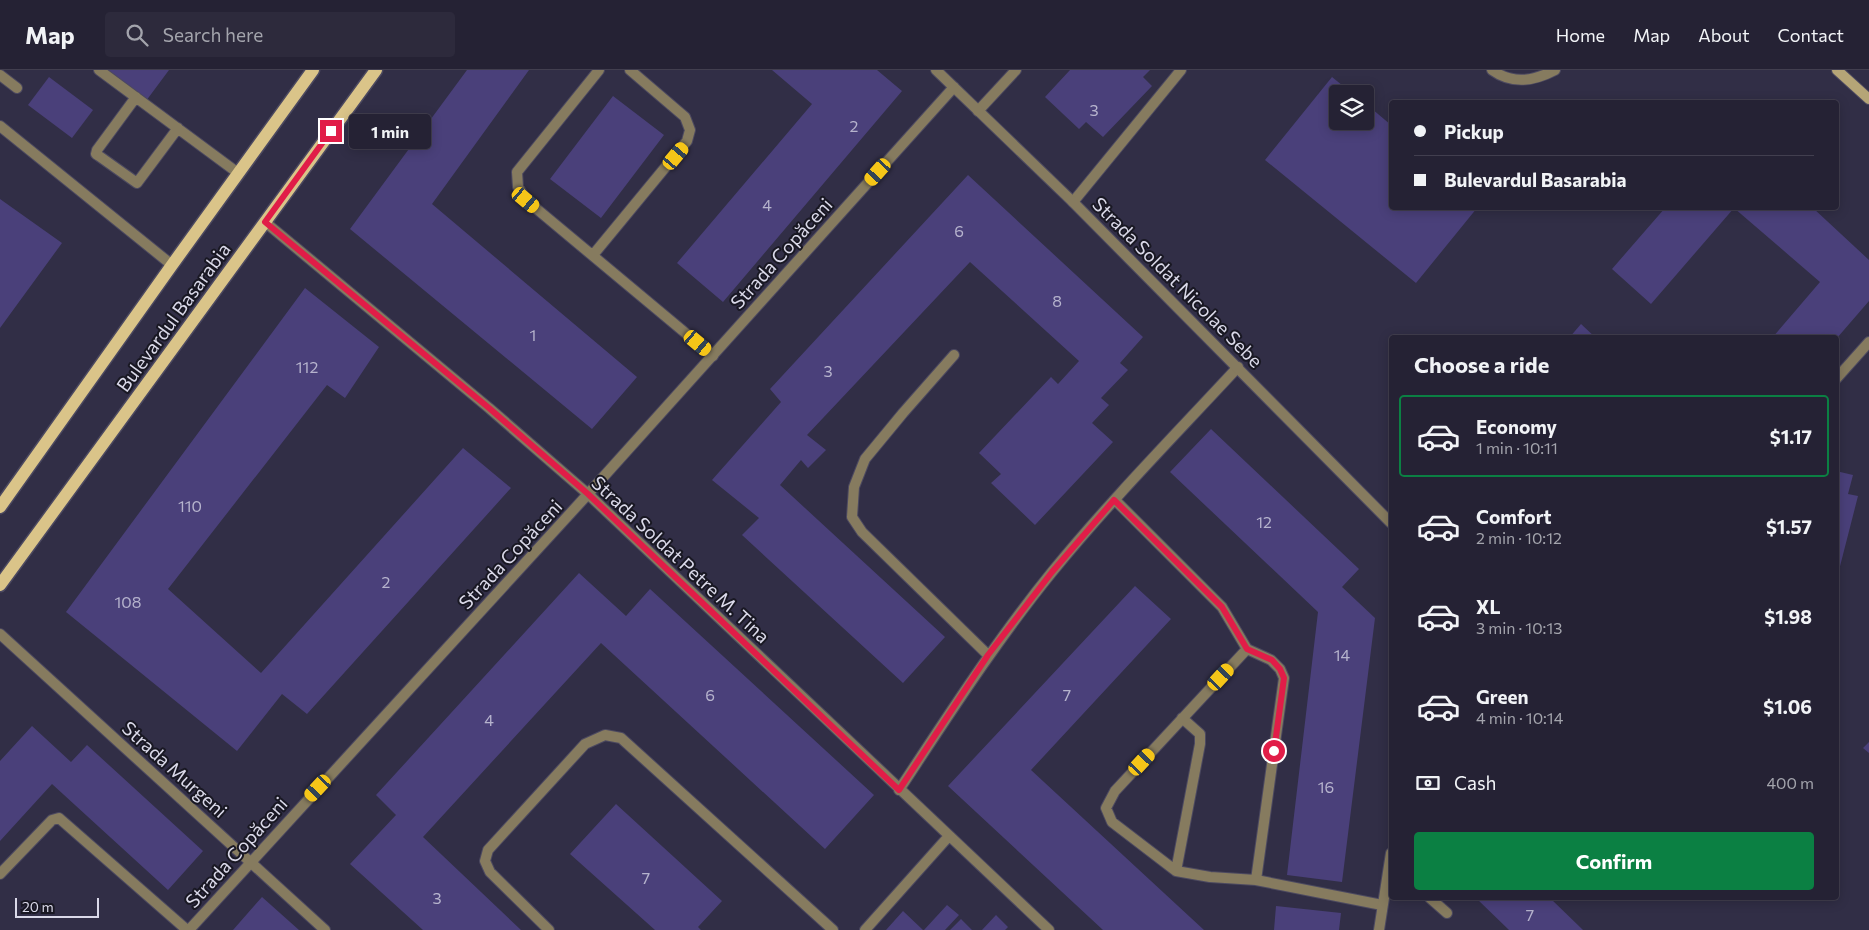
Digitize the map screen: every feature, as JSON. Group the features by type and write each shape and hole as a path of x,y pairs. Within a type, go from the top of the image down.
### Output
{"main road":[{"name":"Bulevardul Basarabia","path":"0,507 313,70"},
{"name":"Bulevardul Basarabia","path":"0,585 376,70"},
{"path":"1837,70 1869,99"}],"street":[{"path":"99,70 238,173"},
{"path":"599,70 517,172 518,187 526,200 713,356"},
{"path":"593,255 687,141 690,130 685,117 630,70"},
{"name":"Strada Soldat Nicolae Sebe","path":"936,70 1073,202 1389,521"},
{"path":"978,111 1016,70"},
{"path":"1073,202 1181,70"},
{"path":"1492,70 1499,75 1516,80 1540,78 1555,70"},
{"path":"0,75 17,88"},
{"name":"Strada Copăceni","path":"188,930 588,494 954,87"},
{"path":"136,97 97,150 98,156 137,183 178,128"},
{"path":"0,126 172,265"},
{"name":"Strada Soldat Petre M. Tina","path":"265,222 489,408 588,494 1049,930"},
{"path":"1839,376 1869,342"},
{"path":"954,355 902,413 865,459 854,487 852,516 862,532 988,655"},
{"path":"899,790 988,655 1052,572 1114,500 1238,368"},
{"path":"1114,500 1222,607 1247,649 1272,660 1280,669 1284,678 1256,880"},
{"name":"Strada Murgeni","path":"0,634 325,930"},
{"path":"1247,649 1115,791 1106,808 1112,822 1176,871 1256,880 1382,905"},
{"path":"1176,871 1200,744 1200,734 1182,718"},
{"path":"548,930 490,872 485,861 488,850 585,744 605,734 621,738 833,930"},
{"path":"0,874 52,820 60,818 188,930"},
{"path":"865,930 949,836"},
{"path":"1379,930 1389,868"},
{"path":"1432,900 1447,913"}],"building":[{"path":"103,70 169,70 146,101"},
{"path":"467,70 529,70 432,204 637,377 592,429 350,229"},
{"path":"772,70 877,70 902,91 723,302 677,263 812,104"},
{"path":"1070,70 1150,70 1143,77 1152,86 1103,137 1086,122 1079,129 1045,97"},
{"path":"49,77 93,110 72,138 28,105"},
{"path":"1332,77 1342,85 1329,85 1329,130 1374,130 1374,111 1389,123 1389,210 1475,210 1416,283 1265,160"},
{"path":"613,96 664,135 601,218 550,179"},
{"path":"968,175 1143,337 1120,363 1128,370 1101,398 1109,405 1092,423 1113,442 1035,525 991,483 1001,474 979,453 1051,377 1058,384 1079,361 970,262 807,435 826,450 808,468 801,460 780,485 945,637 903,683 742,535 759,518 712,480 781,402 770,389"},
{"path":"0,199 62,243 0,328"},
{"path":"1663,210 1732,210 1651,304 1612,269"},
{"path":"1736,210 1815,210 1869,260 1869,301 1839,336 1775,335 1820,282"},
{"path":"305,288 379,347 345,398 327,385 168,589 261,673 463,448 511,488 307,714 282,694 237,751 66,612"},
{"path":"1581,324 1593,335 1572,335"},
{"path":"1211,429 1359,569 1342,587 1375,618 1342,882 1287,875 1318,612 1170,472"},
{"path":"1839,472 1853,475 1848,494 1858,496 1839,570"},
{"path":"579,573 626,616 650,589 874,795 825,849 601,643 423,837 521,930 423,930 350,864 396,815 376,795"},
{"path":"1135,586 1171,619 1031,770 1204,930 1103,930 948,786"},
{"path":"32,726 71,762 87,745 203,851 168,890 52,784 0,841 0,761"},
{"path":"1869,742 1869,753 1863,748"},
{"path":"616,804 722,901 698,927 701,930 655,930 570,854"},
{"path":"262,897 299,930 233,930"},
{"path":"1478,900 1552,900 1583,930 1509,930"},
{"path":"947,905 959,915 945,930 924,930"},
{"path":"1276,906 1341,913 1339,930 1274,930"},
{"path":"903,911 923,930 886,930"},
{"path":"996,915 1008,927 1005,930 982,930"},
{"path":"961,919 972,930 950,930"}],"route":[{"path":"331,131 265,222 489,408 588,494 899,790 988,655 1052,572 1114,500 1222,607 1247,649 1272,660 1280,669 1284,678 1274,751"}]}
